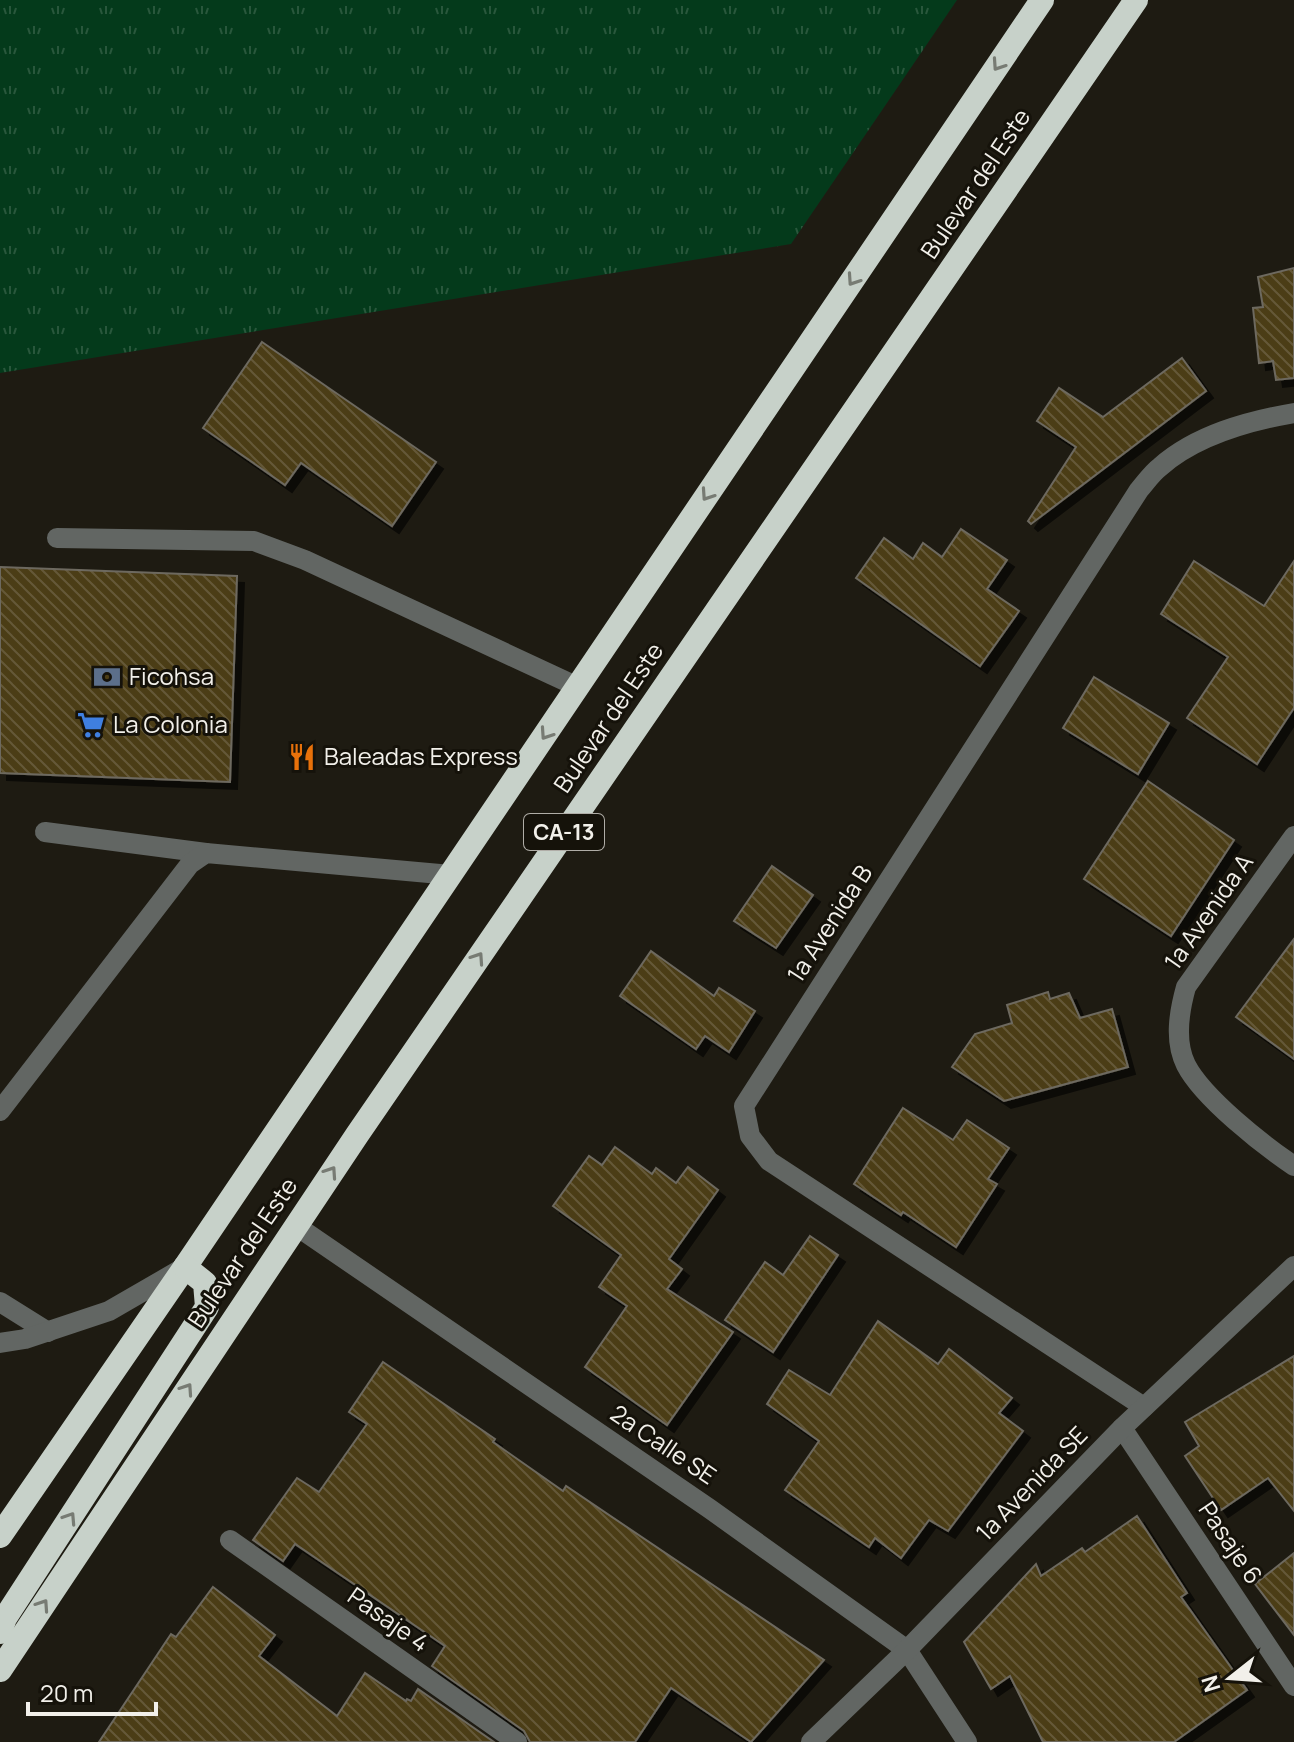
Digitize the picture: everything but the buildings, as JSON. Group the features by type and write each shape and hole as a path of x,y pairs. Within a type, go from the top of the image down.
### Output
{"highway":[{"name":"Bulevar del Este","path":"0,1536 1042,0"},
{"name":"Bulevar del Este","path":"0,1670 295,1225 1136,0"},
{"path":"0,1632 5,1618 207,1307 205,1283 185,1267"}],"street":[{"name":"1a Avenida B","path":"1144,1407 769,1161 750,1136 744,1106 1139,490 1161,466 1194,445 1229,429 1294,413"},
{"path":"57,538 254,541 305,560 578,687"},
{"path":"45,832 206,853 451,875"},
{"name":"1a Avenida A","path":"1294,836 1186,987 1179,1010 1178,1033 1186,1065 1206,1091 1269,1149 1294,1166"},
{"path":"1,1107 190,864 206,853"},
{"name":"2a Calle SE","path":"295,1225 710,1509 907,1650 967,1742"},
{"name":"1a Avenida SE","path":"811,1742 907,1650 1122,1428 1294,1266"},
{"path":"0,1343 25,1339 109,1311 185,1267"},
{"path":"0,1302 48,1332"},
{"name":"Pasaje 6","path":"1122,1428 1294,1686"},
{"name":"Pasaje 4","path":"230,1540 517,1742"}],"green space":[{"path":"0,0 957,0 791,244 0,373"}],"place":[{"name":"Ficohsa","path":"107,677"},
{"name":"La Colonia","path":"91,725"},
{"name":"Baleadas Express","path":"302,757"}]}
